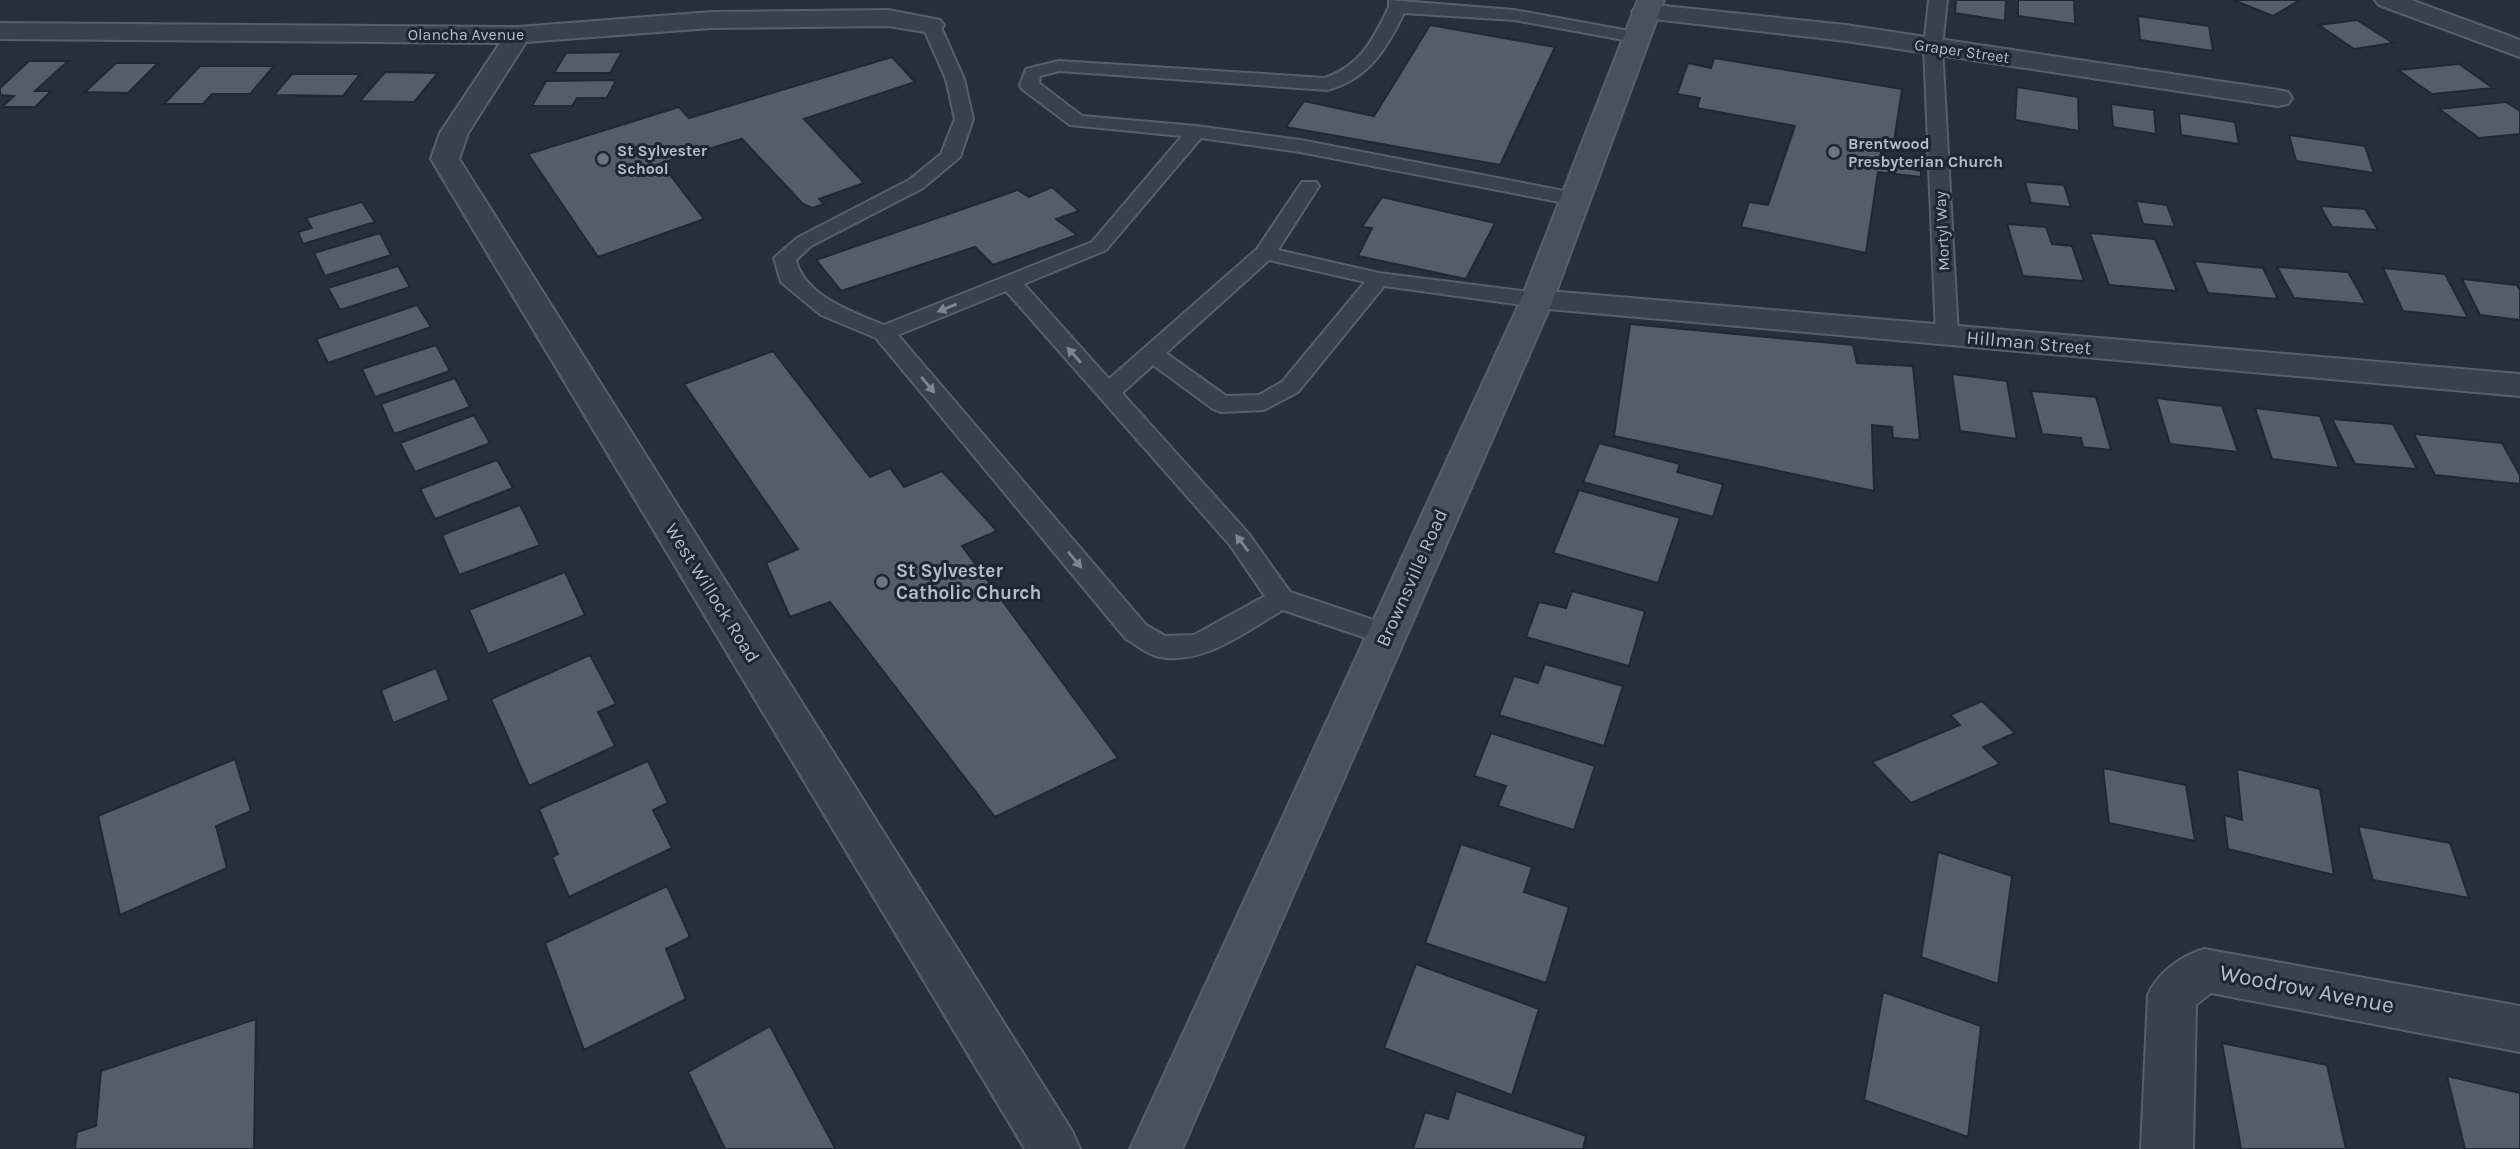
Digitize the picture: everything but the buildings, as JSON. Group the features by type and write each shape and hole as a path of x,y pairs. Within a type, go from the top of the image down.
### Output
{"main road":[{"name":"Brownsville Road","path":"1156,1149 1537,300 1644,16"}],"street":[{"path":"711,20 731,0"},
{"path":"2388,0 2520,49"},
{"name":"Graper Street","path":"1644,16 1846,33 2278,98"},
{"name":"Olancha Avenue","path":"0,32 518,35 711,20 888,18 931,25"},
{"name":"West Willock Road","path":"518,35 454,133 445,159 1054,1149"},
{"name":"Hillman Street","path":"1537,300 2520,385"},
{"name":"Woodrow Avenue","path":"2167,1149 2172,995 2204,970 2520,1029"}],"lane":[{"name":"Mortyl Way","path":"1938,0 1933,47 1947,335"},
{"path":"1575,199 1300,146 1196,132 1077,121 1029,85 1032,73 1059,66 1327,85 1348,77 1373,58 1398,4 1514,15 1644,16"},
{"path":"931,25 955,79 964,119 950,158 916,184 804,242 785,258 789,277 830,310 884,333 1136,632 1161,647 1199,645 1281,599"},
{"path":"884,333 1098,246 1196,132"},
{"path":"1108,392 1265,253 1309,186"},
{"path":"1265,253 1378,279 1537,300"},
{"path":"1152,354 1221,404 1264,402 1290,387 1378,279"},
{"path":"1010,282 1239,538 1281,599 1387,635"}],"place":[{"name":"Brentwood Presbyterian Church","path":"1834,152"},
{"name":"St Sylvester School","path":"603,159"},
{"name":"St Sylvester Catholic Church","path":"882,582"}]}
